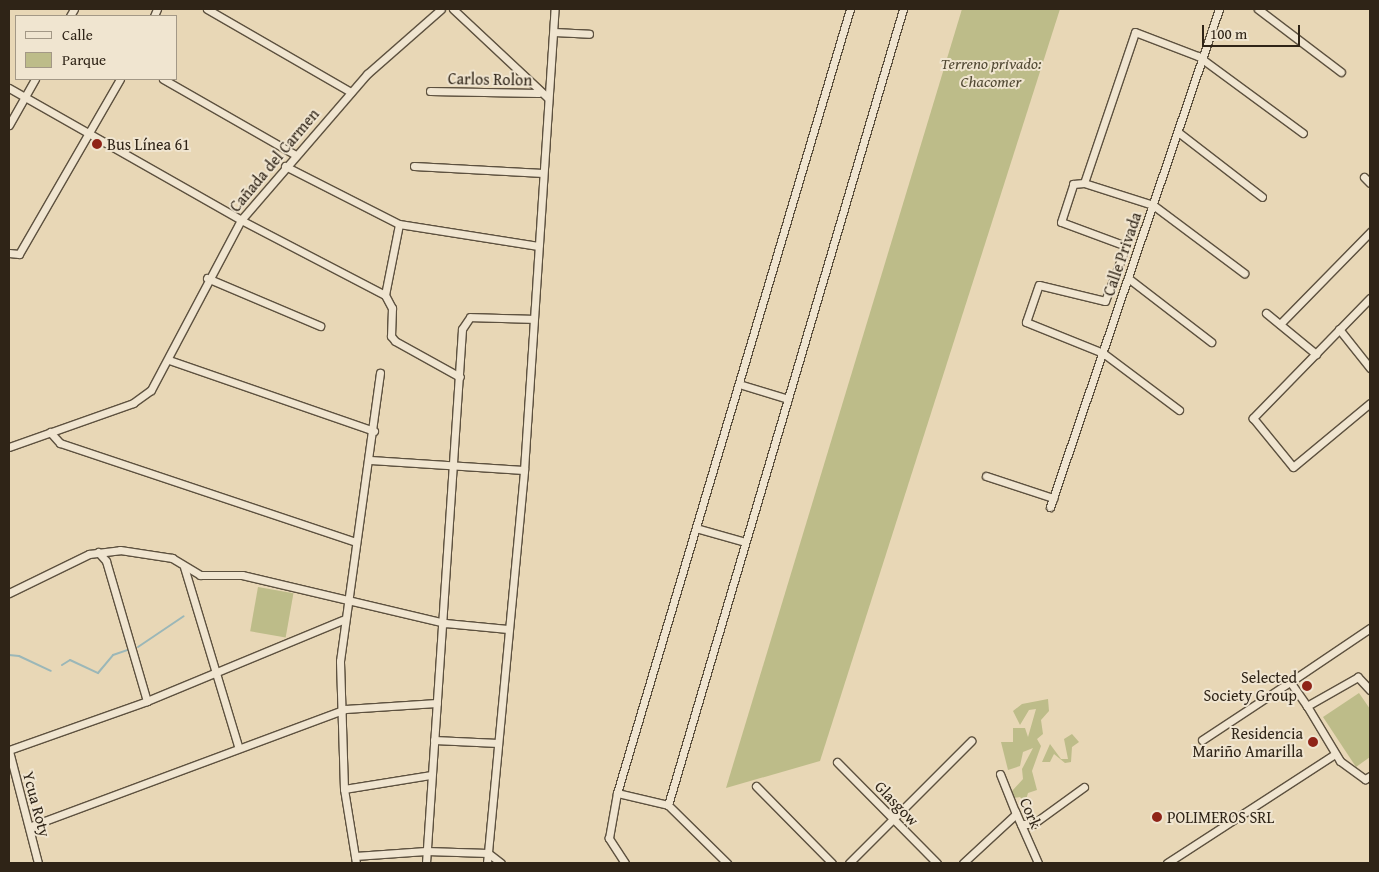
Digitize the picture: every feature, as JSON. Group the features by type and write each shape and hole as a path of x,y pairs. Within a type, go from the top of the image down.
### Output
{"street":[{"path":"207,9 351,92"},
{"name":"Cañada del Carmen","path":"9,447 138,400 151,390 169,360 207,278 241,220 294,154 351,92 441,9"},
{"path":"453,9 538,93"},
{"path":"487,863 524,470 555,9"},
{"path":"625,863 609,838 617,793 850,9"},
{"path":"668,805 903,9"},
{"name":"Calle Privada","path":"1050,507 1219,9"},
{"path":"1258,9 1341,72"},
{"path":"554,32 589,34"},
{"path":"1084,183 1134,33 1202,59 1303,133"},
{"path":"9,125 34,80"},
{"path":"9,253 19,254 119,80"},
{"path":"165,80 294,154"},
{"path":"9,88 241,220 385,295 392,308 390,336 395,341 460,377"},
{"name":"Carlos Rolon","path":"430,91 538,93 548,98"},
{"path":"1178,132 1262,197"},
{"path":"284,166 399,224 538,246"},
{"path":"414,166 543,173"},
{"path":"1364,177 1370,183"},
{"path":"1180,410 1103,353 1026,322 1040,285 1106,300 1126,245 1060,221 1073,184 1084,183 1153,205 1244,273"},
{"path":"385,295 399,224"},
{"path":"1280,324 1370,232"},
{"path":"207,278 320,326"},
{"path":"1128,278 1211,342"},
{"path":"1370,298 1253,418 1292,467 1370,403"},
{"path":"1266,313 1316,354"},
{"path":"426,863 430,775 445,623 462,329 470,317 534,319"},
{"path":"1339,330 1370,368"},
{"path":"169,360 374,431"},
{"path":"380,373 370,460 346,598 340,661 344,708 344,789 356,860 426,851 488,853 501,863"},
{"path":"739,384 788,399"},
{"path":"50,432 60,443 356,542"},
{"path":"370,460 524,470"},
{"path":"986,476 1053,498"},
{"path":"696,528 745,542"},
{"path":"9,592 98,552 159,554 184,568 200,574 242,575 346,598 445,623 508,628"},
{"path":"98,552 106,561 147,700"},
{"path":"184,568 238,746"},
{"path":"9,750 147,700 343,620"},
{"path":"1202,740 1370,628"},
{"path":"1307,706 1358,677 1370,690"},
{"path":"1290,682 1307,706 1335,754 1354,773 1365,779 1370,776"},
{"path":"31,826 238,746 344,708 437,703"},
{"path":"434,740 498,743"},
{"path":"849,863 972,741"},
{"name":"Ycua Roty","path":"9,750 31,826 38,863"},
{"path":"1167,863 1335,754"},
{"name":"Glasgow","path":"837,762 937,863"},
{"name":"Cork","path":"963,863 1016,814 1000,774 1038,863"},
{"path":"344,789 430,775"},
{"path":"756,786 832,863"},
{"path":"1021,824 1033,824 1084,788"},
{"path":"617,793 668,805 727,863"}],"green space":[{"name":"Terreno privado: Chacomer","path":"962,9 1060,9 820,761 726,788"},
{"path":"258,587 293,593 286,638 250,631"},
{"path":"1359,693 1370,709 1370,757 1356,767 1323,717"},
{"path":"1048,699 1049,711 1041,720 1043,734 1037,739 1041,746 1032,771 1037,790 1028,793 1025,803 1020,797 1014,798 1012,791 1023,779 1022,769 1033,748 1023,752 1020,766 1008,770 1001,742 1013,742 1013,728 1025,728 1028,737 1036,709 1029,710 1020,725 1013,711 1022,704"},
{"path":"1072,734 1079,742 1072,747 1071,762 1065,763 1054,754 1050,762 1042,762 1050,744 1061,759 1068,759 1064,739"}],"waterway":[{"path":"138,647 184,616"},
{"path":"62,665 70,660 98,673 113,655 130,649"},
{"path":"9,655 19,656 51,671"}],"place":[{"name":"Bus Línea 61","path":"97,144"},
{"name":"Selected Society Group","path":"1307,686"},
{"name":"Residencia Mariño Amarilla","path":"1313,742"},
{"name":"POLIMEROS SRL","path":"1157,817"}]}
